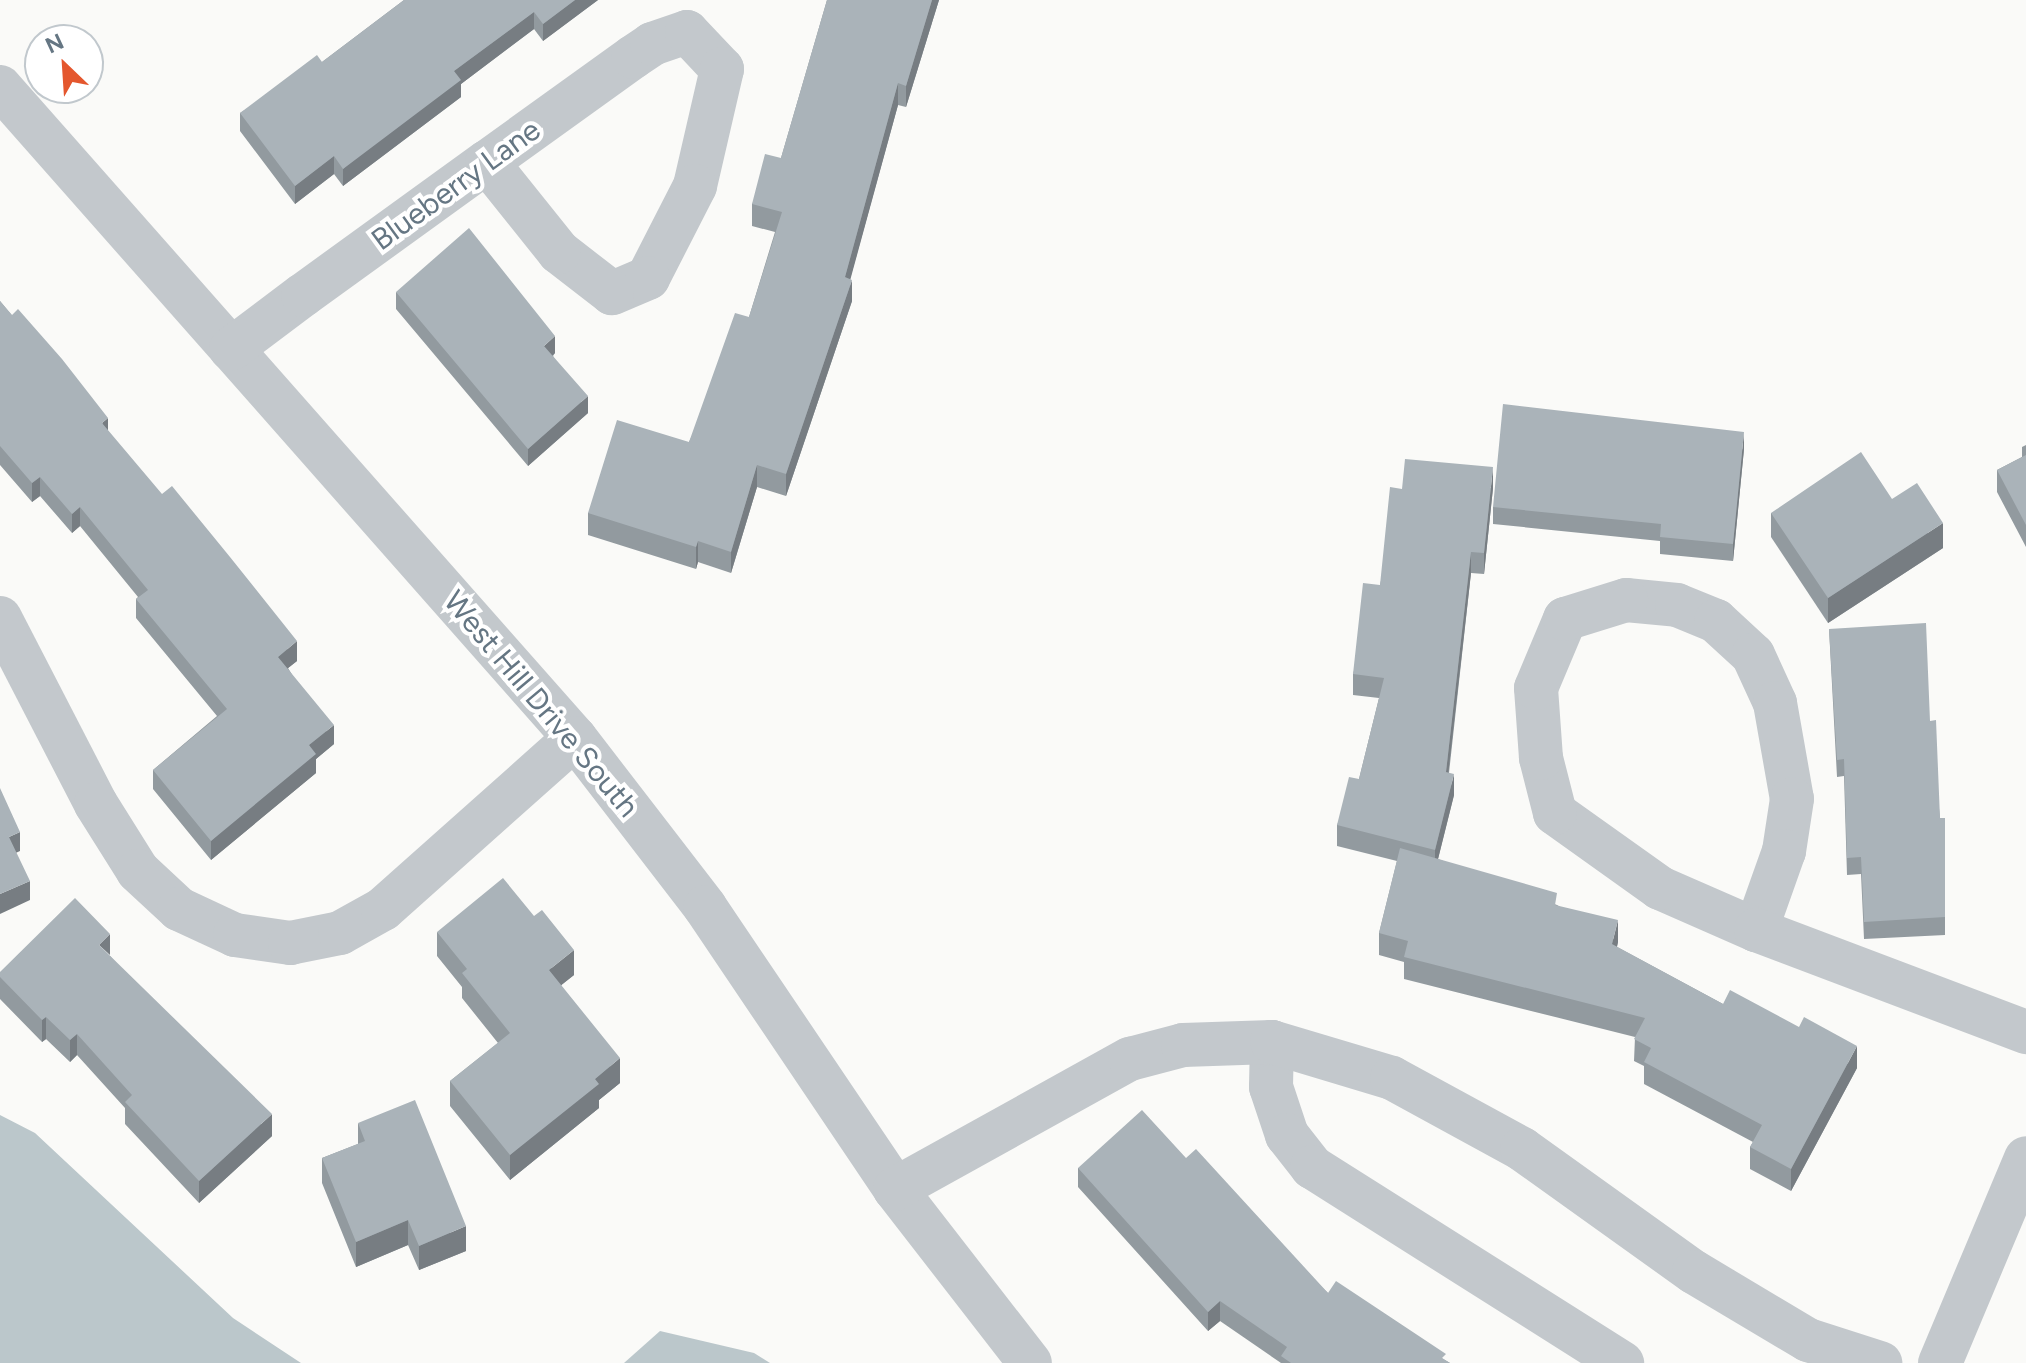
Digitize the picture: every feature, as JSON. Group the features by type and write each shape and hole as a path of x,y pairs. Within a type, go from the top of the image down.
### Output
{"street":[{"name":"Blueberry Lane","path":"231,349 487,162 652,44 687,32 722,69 695,186 648,278 612,293 559,252 487,162"},
{"name":"West Hill Drive South","path":"0,87 575,738 705,907 895,1189 1030,1363"},
{"path":"1756,930 1784,851 1792,799 1775,703 1753,655 1716,621 1677,605 1626,600 1565,619 1536,688 1541,758 1555,813 1660,888 1756,930 2026,1032"},
{"path":"0,618 96,804 138,871 179,909 235,935 290,943 340,933 383,909 575,738"},
{"path":"895,1189 1130,1059 1183,1045 1272,1042 1392,1078 1522,1149 1694,1272 1808,1340 1880,1363"},
{"path":"1272,1042 1271,1087 1283,1123 1312,1167 1622,1363"},
{"path":"1940,1363 2026,1158"}],"shaded area":[{"path":"0,1115 35,1133 233,1318 301,1363 0,1363"},
{"path":"660,1331 754,1353 770,1363 624,1363"}],"building":[{"path":"404,0 575,0 543,24 534,12 454,71 461,80 343,169 334,156 295,186 240,113 317,55 322,62"},
{"path":"827,0 932,0 906,86 898,83 845,277 852,280 786,474 757,465 731,552 698,541 696,547 588,513 617,420 689,442 735,313 749,317 782,212 752,204 765,154 781,158"},
{"path":"469,228 555,336 544,346 588,396 528,449 396,292"},
{"path":"0,301 12,315 18,309 62,359 108,418 102,423 162,494 172,486 297,641 278,657 334,725 309,745 316,754 211,841 153,770 227,709 136,599 148,590 80,507 72,514 40,477 32,483 0,446"},
{"path":"1503,404 1744,432 1733,544 1660,537 1661,524 1493,507"},
{"path":"1861,452 1892,499 1917,483 1943,523 1828,598 1771,513"},
{"path":"2026,455 2026,525 1997,470"},
{"path":"1405,459 1493,467 1484,553 1471,552 1446,772 1454,774 1435,850 1337,825 1349,777 1359,779 1384,678 1353,674 1363,583 1380,585 1390,487 1402,489"},
{"path":"1926,623 1930,721 1936,720 1940,818 1945,818 1945,917 1864,922 1861,857 1847,858 1844,759 1837,760 1829,629"},
{"path":"0,788 20,832 9,837 30,881 0,894"},
{"path":"1400,848 1557,893 1555,905 1618,920 1612,944 1723,1004 1730,990 1799,1027 1804,1017 1857,1046 1791,1169 1750,1147 1762,1125 1644,1062 1651,1048 1634,1039 1645,1018 1404,957 1408,941 1379,933"},
{"path":"503,878 534,916 542,910 574,950 549,970 620,1058 595,1079 599,1084 510,1155 450,1081 510,1033 462,973 467,969 437,932"},
{"path":"75,898 110,934 99,945 272,1114 199,1181 125,1102 132,1095 77,1034 70,1040 46,1017 42,1020 0,977 0,972"},
{"path":"415,1100 466,1226 419,1246 408,1220 356,1242 322,1158 365,1141 358,1123"},
{"path":"1142,1110 1186,1158 1196,1149 1328,1293 1336,1281 1446,1354 1442,1358 1450,1363 1291,1363 1281,1356 1287,1347 1220,1301 1208,1312 1078,1168"}]}
